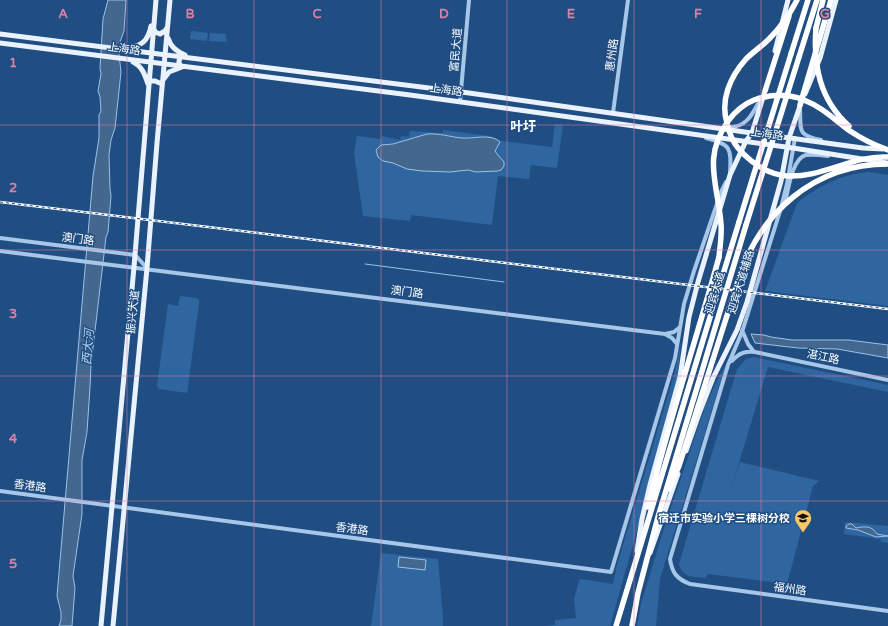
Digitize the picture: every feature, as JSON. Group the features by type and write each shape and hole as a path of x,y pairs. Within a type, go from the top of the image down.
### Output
{"highway":[{"path":"765,91 794,0"},
{"path":"797,0 786,20 770,38 747,59 731,80 727,91 725,118 730,134 736,145 754,164 775,174 786,176 812,174 856,161 888,157"},
{"name":"迎宾大道","path":"616,626 808,0"},
{"name":"迎宾大道","path":"632,626 638,593 658,517 746,224 816,0"},
{"path":"823,0 816,28 814,48 818,72 825,94 836,113 850,126 872,141 888,148"},
{"path":"800,105 830,0"},
{"path":"636,560 656,475 678,394 704,312 719,257 721,224 713,162 715,146 720,132 741,108 751,102 772,95 785,95 803,99 815,105 868,142 888,148"},
{"path":"658,517 679,466 746,257 754,242 786,201 816,182 836,173 861,166 888,164"}],"main road":[{"name":"振兴大道","path":"101,626 134,267 156,0"},
{"name":"振兴大道","path":"113,626 148,268 170,0"},
{"path":"636,560 642,519 650,485 680,377 684,342 692,305 730,176 746,141 752,133 765,91 788,0"},
{"name":"迎宾大道辅路","path":"645,564 655,543 700,410 713,378 737,330 781,182 800,105 820,58 836,0"},
{"path":"122,49 136,46 146,40 149,36 155,12"},
{"path":"154,28 155,32 160,34 168,27"},
{"name":"上海路","path":"0,34 462,92 863,148 888,148"},
{"path":"167,35 169,43 173,48 178,52 194,58"},
{"name":"上海路","path":"0,43 410,95 790,147 888,164"},
{"path":"126,59 132,57 133,50"},
{"path":"149,82 155,81 163,83 169,72 182,67 179,64 181,57"},
{"path":"126,59 137,64 141,69 149,88"},
{"path":"409,85 414,90 413,94 410,95"},
{"path":"506,98 504,103 506,109"}],"street":[{"name":"富民大道","path":"460,102 469,0"},
{"name":"惠州路","path":"613,113 628,0"},
{"path":"674,122 689,122 731,128 737,126 750,118 765,91"},
{"path":"800,105 800,128 802,133 806,136 863,148"},
{"path":"673,132 722,142 727,146 730,152 731,160 730,176 721,192 684,304 676,344"},
{"path":"728,365 742,330 772,239 784,196 790,147"},
{"path":"772,239 783,212 796,162 802,156 815,154 870,160"},
{"name":"澳门路","path":"0,238 135,255"},
{"name":"澳门路","path":"0,250 665,334"},
{"path":"135,255 148,268"},
{"path":"665,334 674,332 680,327"},
{"path":"742,330 749,347 755,352"},
{"path":"665,334 672,338 676,344"},
{"name":"香港路","path":"0,491 611,572 675,358 676,344"},
{"path":"728,365 740,354 755,352"},
{"name":"湛江路","path":"755,352 888,380"},
{"name":"福州路","path":"728,365 670,559 673,572 677,577 690,584 888,612"}],"shaded area":[{"path":"191,31 208,33 207,41 190,39"},
{"path":"210,33 226,34 226,42 209,41"},
{"path":"555,124 563,125 557,168 531,165 529,179 498,176 492,225 411,215 410,221 363,216 354,153 357,136 381,139 382,136 400,140 401,136 409,137 410,131 443,133 443,130 489,136 502,141 552,147"},
{"path":"869,172 888,175 888,306 765,291 797,203 813,191 840,178"},
{"path":"180,296 196,298 199,300 187,393 159,389 157,386 168,304 178,306"},
{"path":"681,342 678,375 610,626 543,626 555,625 555,620 576,618 574,599 579,581 581,579 613,584 617,565 674,375"},
{"path":"753,357 888,385 888,392 768,367 731,489 740,462 819,481 813,486 787,584 708,574 705,578 693,577 683,572 679,564 737,369 746,359"},
{"path":"726,364 660,579 656,626 637,626 641,604 665,525 705,407"},
{"path":"845,522 888,526 888,543 881,542 881,539 844,534"},
{"path":"381,553 438,559 443,626 371,626"}],"water":[{"name":"西大河","path":"108,0 126,0 124,31 120,42 119,54 121,72 115,128 111,140 109,155 111,196 108,232 106,237 91,365 87,432 82,460 82,514 73,576 75,588 72,626 59,626 61,612 57,596 93,176 99,138 99,115 101,111 98,91 101,74 100,68 103,19"},
{"path":"427,134 462,138 487,137 496,139 500,142 495,151 504,162 504,166 498,171 422,171 407,169 393,163 383,161 378,157 376,150 381,145 393,144"},
{"path":"751,334 792,340 849,340 888,345 888,358 837,349 798,348 755,343"},
{"path":"849,524 852,524 856,528 868,527 873,529 877,534 888,536 876,537 858,530 846,528"},
{"path":"399,557 426,560 425,570 398,567"}],"waterway":[{"path":"365,264 504,282"}],"railway":[{"path":"0,202 888,309"}],"place":[{"name":"宿迁市实验小学三棵树分校","path":"803,533"}],"district":[{"name":"叶圩","path":"523,127"}]}
